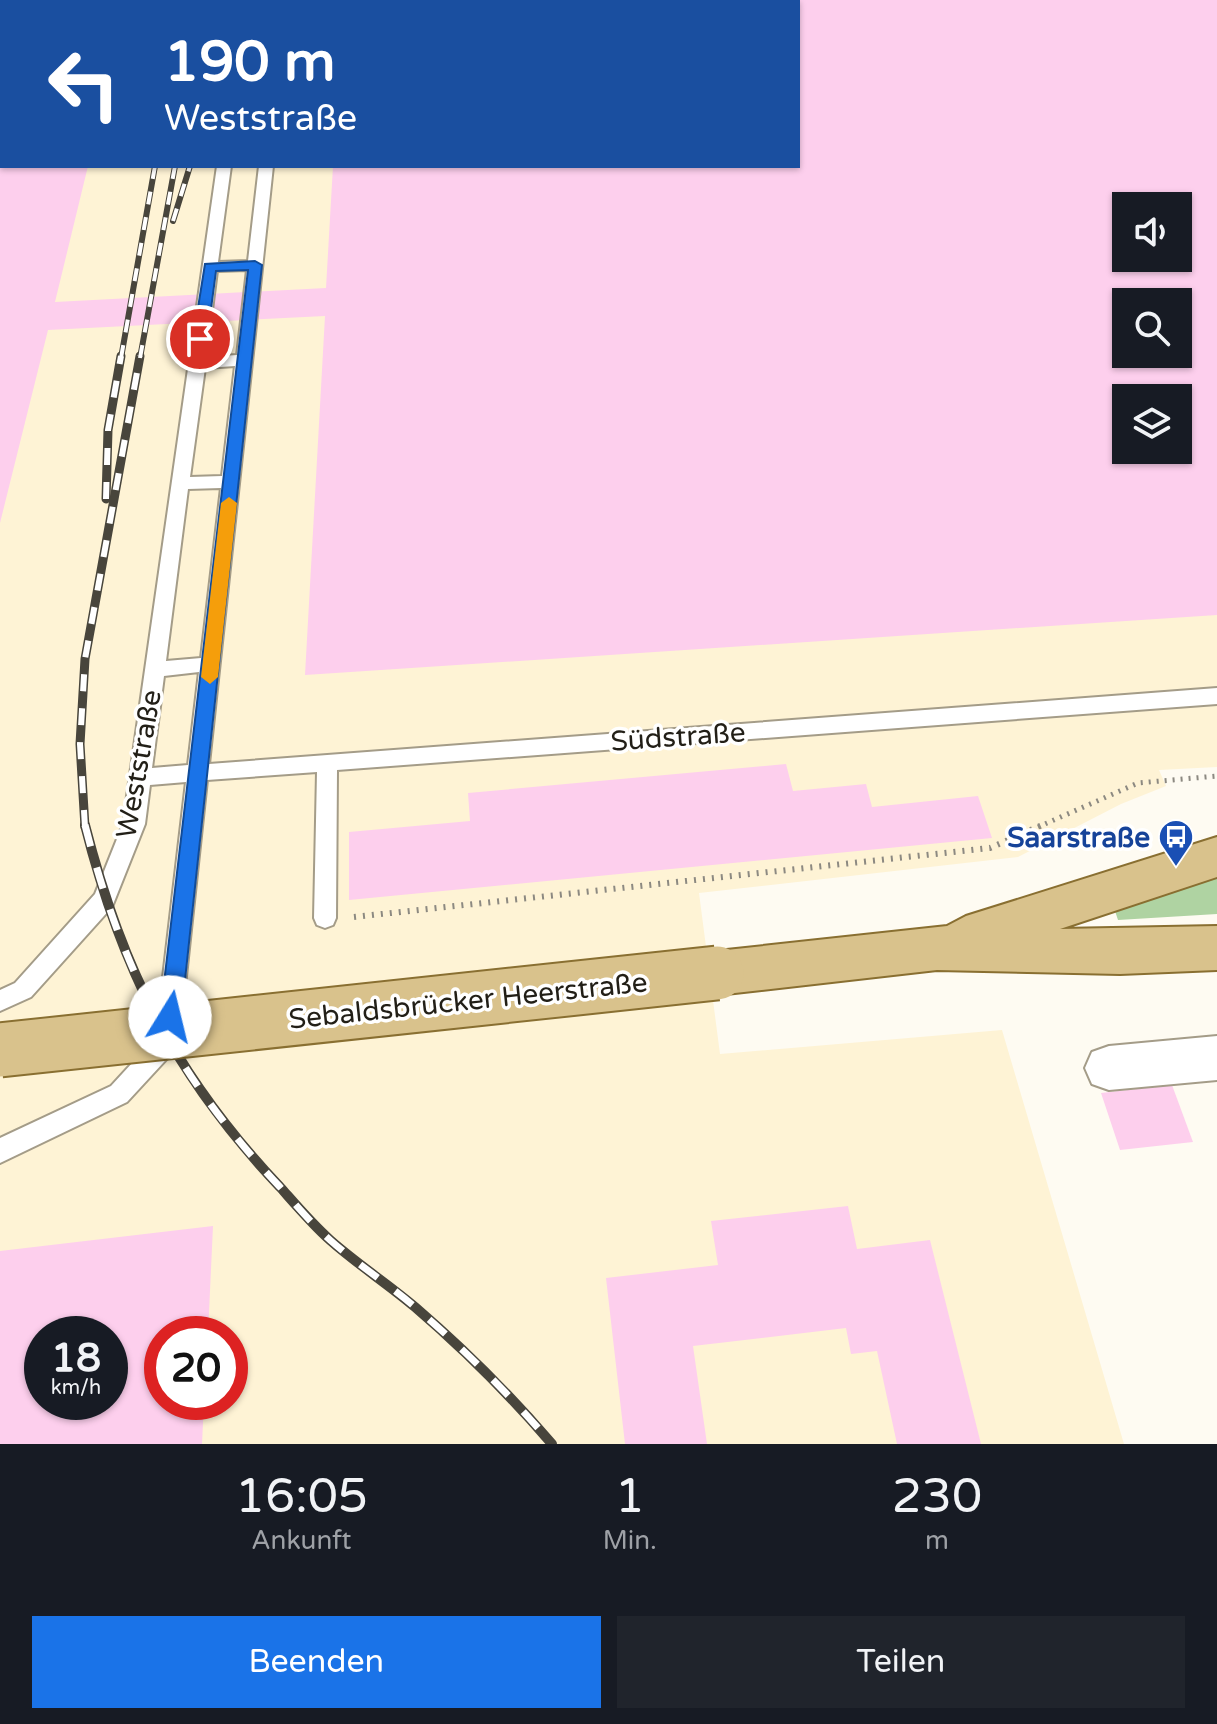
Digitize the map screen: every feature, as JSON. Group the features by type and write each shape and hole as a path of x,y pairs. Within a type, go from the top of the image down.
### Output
{"main road":[{"name":"Sebaldsbrücker Heerstraße","path":"937,948 1217,857"},
{"name":"Sebaldsbrücker Heerstraße","path":"0,1050 937,948 1120,952 1217,948"}],"street":[{"path":"1109,1068 1217,1058"}],"lane":[{"name":"Weststraße","path":"0,1001 23,990 104,900 134,824 224,168"},
{"name":"Weststraße","path":"0,1151 119,1094 167,1042 266,168"},
{"path":"210,267 255,265"},
{"path":"197,363 245,360"},
{"path":"180,484 231,481"},
{"name":"Weststraße","path":"155,669 211,664"},
{"name":"Südstraße","path":"140,777 1217,696"},
{"path":"325,918 327,763"}],"path":[{"path":"325,918 990,848 1106,800 1138,783 1217,776"}],"shaded area":[{"path":"800,0 1217,0 1217,767 1159,770 1166,786 1121,804 1018,857 699,893 720,1054 1002,1030 1124,1444 0,1444 0,168 800,168"}],"green space":[{"path":"1217,874 1217,914 1118,920 1115,911 1122,906"}],"building":[{"path":"800,0 1217,0 1217,615 305,675 325,316 48,330 0,523 0,168 88,168 55,302 326,288 333,168 800,168"},
{"path":"786,764 793,791 866,784 872,807 978,796 992,838 349,900 349,832 470,821 468,793"},
{"path":"1172,1085 1193,1142 1120,1150 1101,1093"},
{"path":"848,1206 857,1249 930,1240 981,1444 897,1444 877,1351 851,1354 846,1328 693,1346 707,1444 625,1444 606,1278 718,1265 711,1221"},
{"path":"213,1226 209,1316 144,1316 144,1420 203,1420 202,1444 0,1444 0,1251"}],"railway":[{"path":"121,358 155,168"},
{"path":"140,358 175,168"},
{"path":"173,221 189,168"},
{"path":"106,499 108,430 121,356"},
{"path":"85,827 80,744 85,659 140,356"},
{"path":"85,825 116,928 136,975 157,1020 211,1105 243,1146 317,1228 452,1340 552,1444"}],"slow traffic":[{"path":"210,677 229,503"}],"place":[{"name":"Saarstraße","path":"1176,868"}],"route":[{"path":"170,1017 255,265 210,267 200,339"}]}
